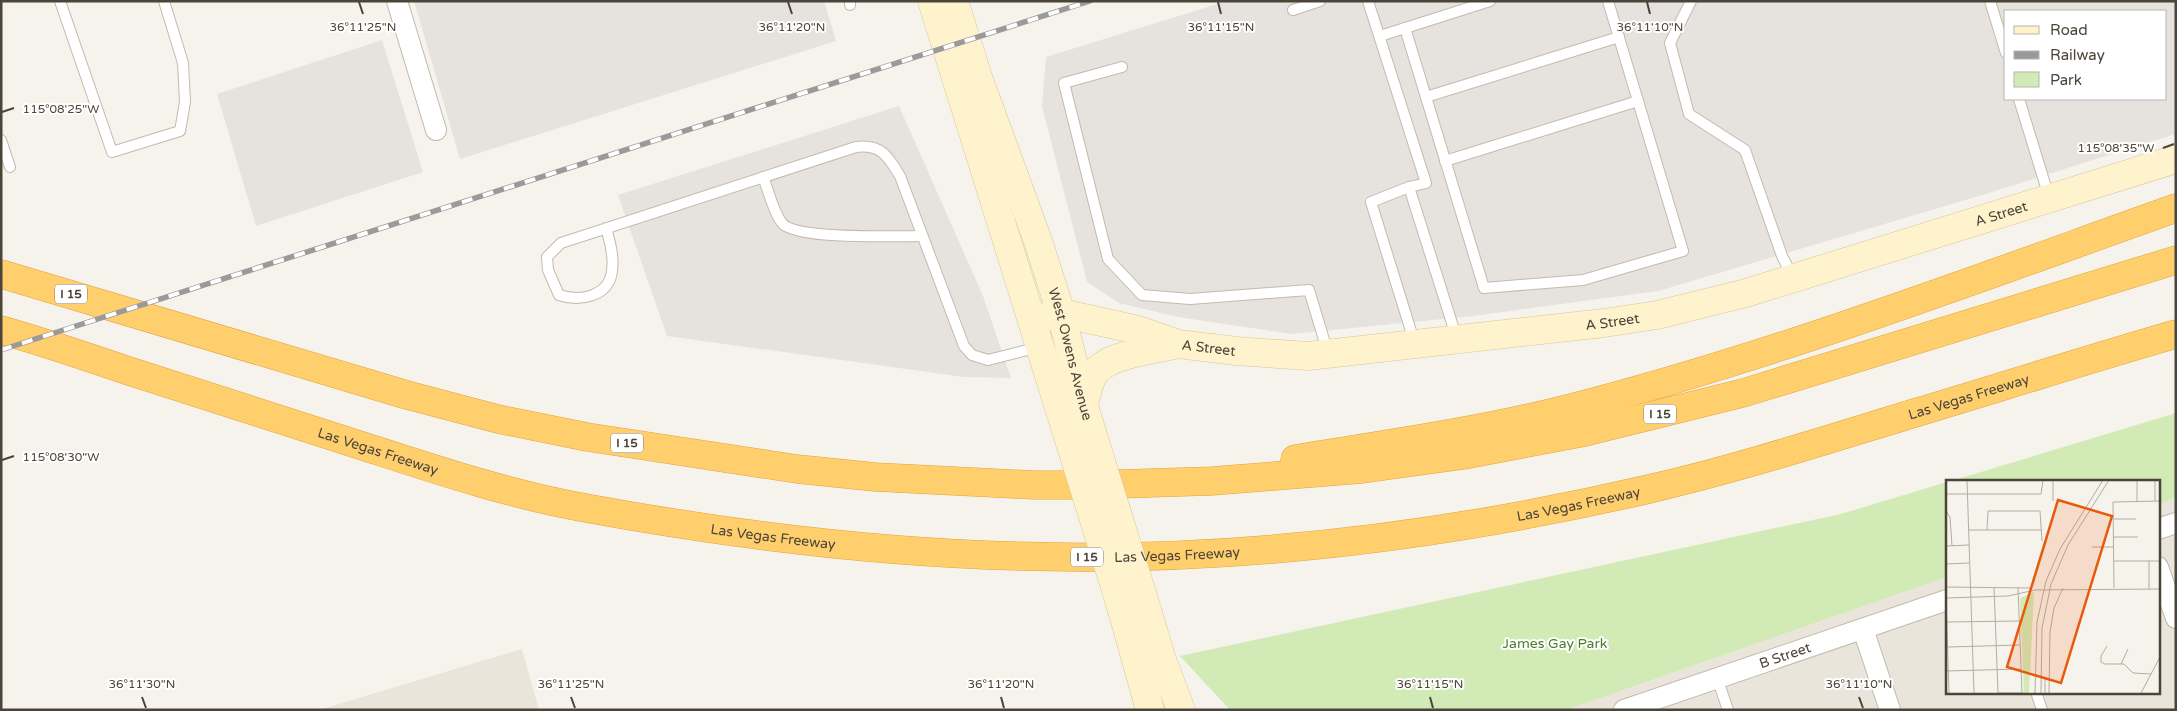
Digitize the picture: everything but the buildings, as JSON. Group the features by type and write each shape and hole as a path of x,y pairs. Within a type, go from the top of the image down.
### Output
{"highway":[{"path":"1127,484 1406,441 1488,426 1569,408 1683,378 1787,346 2176,208"},
{"name":"I 15","path":"1,274 498,419 587,437 796,469 876,477 1034,485 1127,484 1250,479 1362,469 1464,455 1585,432 1743,393 2176,260"},
{"name":"Las Vegas Freeway","path":"1,330 477,483 577,506 698,526 812,540 1011,556 1082,557 1195,553 1308,545 1420,532 1537,513 1650,489 1760,461 2176,334"}],"main road":[{"name":"West Owens Avenue","path":"932,1 1040,347 1082,442 1133,603 1150,710"},
{"name":"West Owens Avenue","path":"954,1 979,80 1038,241 1061,314 1084,406 1082,442"},
{"name":"A Street","path":"1032,320 1061,314 1138,330 1178,344 1236,351 1308,356 1604,323 1657,315 1737,295 2176,158"},
{"path":"1084,406 1088,387 1097,371 1114,359 1178,344"},
{"name":"West Owens Avenue","path":"1133,603 1161,658 1181,710"}],"street":[{"path":"397,1 436,130"},
{"path":"2160,528 2176,523"},
{"path":"2160,573 2176,618"},
{"name":"B Street","path":"1624,710 1946,600"},
{"path":"1863,629 1890,710"}],"lane":[{"path":"60,1 112,152 180,131 185,102 183,63 164,1"},
{"path":"1292,10 1320,1"},
{"path":"1368,1 1426,183 1409,187 1371,202 1416,344"},
{"path":"1380,36 1490,1"},
{"path":"1405,28 1484,288 1583,280 1683,251 1608,1"},
{"path":"1691,1 1670,43 1689,114 1745,150 1782,256 1794,278"},
{"path":"1990,1 2004,46"},
{"path":"1426,98 1619,36"},
{"path":"1122,67 1064,83 1108,259 1142,295 1190,299 1309,290 1329,354"},
{"path":"1445,161 1638,100"},
{"path":"2019,100 2049,198"},
{"path":"1,140 10,167"},
{"path":"606,228 612,246 612,273 604,288 592,296 570,299 559,295 548,270 547,257 561,243 606,228 856,147 868,146 879,150 890,159 900,176 964,346 972,355 988,360 1040,347"},
{"path":"763,177 781,222 788,230 808,234 922,236"},
{"path":"1409,187 1457,340"},
{"path":"1717,678 1728,710"},
{"path":"2037,694 2042,710"}],"shaded area":[{"path":"414,1 824,1 836,41 460,159"},
{"path":"1227,1 2176,1 2176,134 1979,196 1658,291 1473,316 1292,334 1178,317 1119,303 1087,282 1042,106 1046,57"},
{"path":"382,40 423,172 256,226 217,94"},
{"path":"899,106 983,296 1011,378 964,377 667,336 618,195"},
{"path":"2176,498 2176,710 1566,710 1946,577 1946,694 2160,694 2160,503"},
{"path":"522,649 539,710 319,710"}],"green space":[{"path":"2176,413 2176,498 2160,503 2160,480 1954,480"},
{"name":"James Gay Park","path":"1946,482 1946,577 1566,710 1230,710 1180,656 1841,514"}],"railway":[{"path":"1,350 1090,1"}]}
